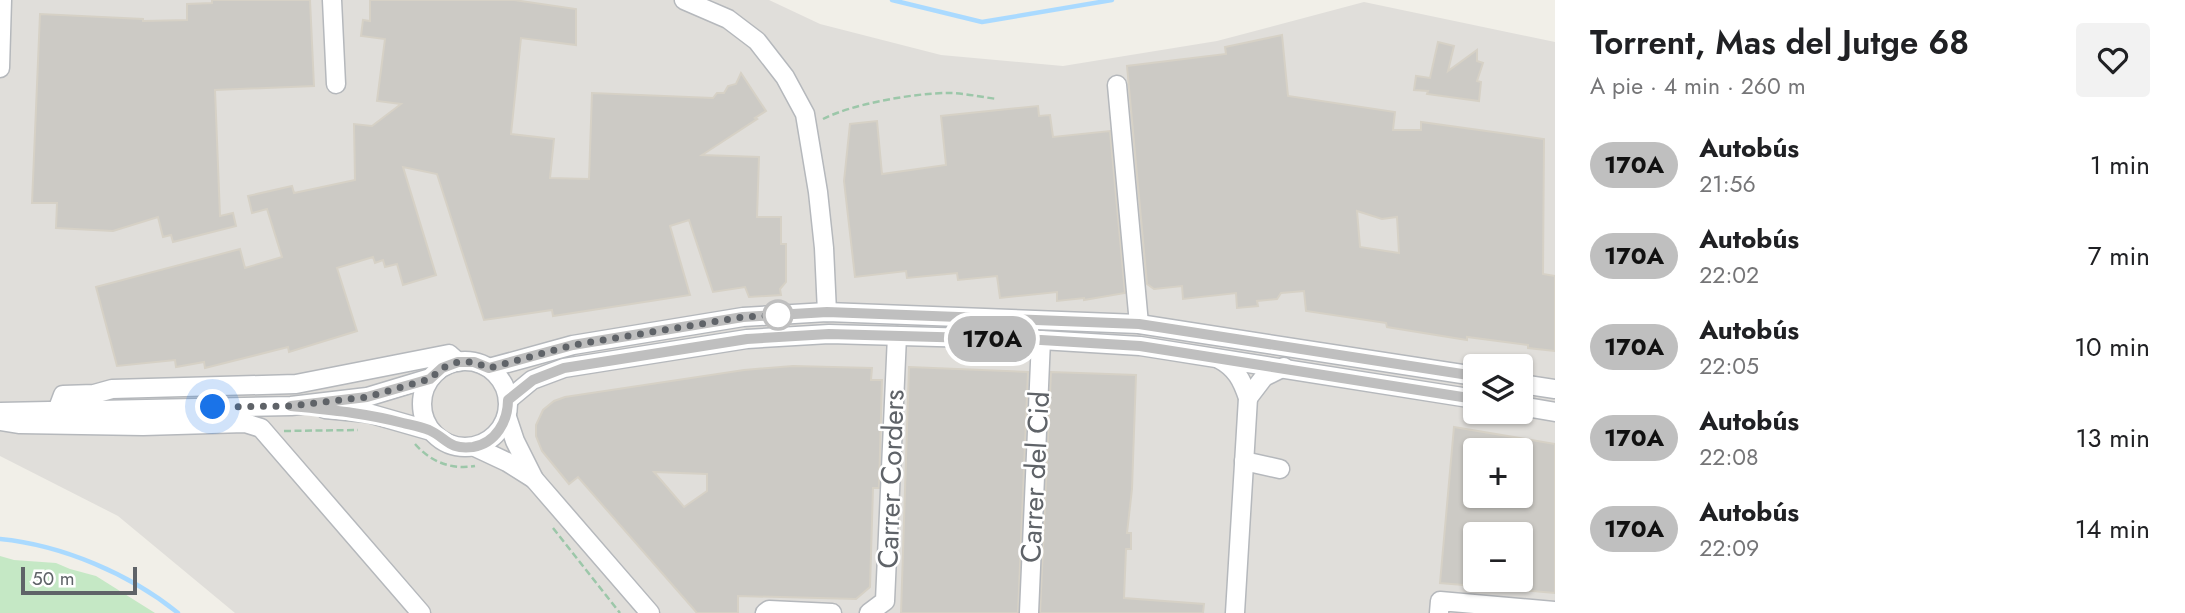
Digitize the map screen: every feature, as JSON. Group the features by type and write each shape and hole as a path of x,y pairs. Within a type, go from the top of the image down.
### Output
{"street":[{"path":"0,68 2,0"},
{"path":"332,0 336,84"},
{"path":"684,0 728,19 757,41 785,77 805,114 818,192 827,312"},
{"path":"1117,85 1139,324"},
{"path":"489,368 573,345 743,317 827,312 1139,324 1463,374"},
{"path":"650,613 534,479 514,441 507,408 505,387 498,377 489,368 474,362 458,362 442,368 430,379 424,391 424,418 431,431 443,442 458,447 475,447 489,441 500,430 507,408 533,380 564,368 747,339 829,334 1041,340 1140,346 1463,397"},
{"name":"Carrer Corders","path":"869,613 886,601 897,337"},
{"name":"Carrer del Cid","path":"1028,613 1041,340"},
{"path":"57,411 63,395 94,394 112,389 296,384 449,354 458,362"},
{"path":"1214,356 1231,366 1244,385 1248,398 1235,613"},
{"path":"1248,398 1264,377 1284,368"},
{"path":"0,412 291,406 367,397 430,379"},
{"path":"291,406 296,384"},
{"path":"1533,386 1555,389"},
{"path":"291,406 368,413 431,431"},
{"path":"1533,409 1555,412"},
{"path":"0,421 20,424 143,426 245,423 266,432 421,613"},
{"path":"475,447 534,479"},
{"path":"1244,461 1280,469"},
{"path":"1439,613 1440,601 1555,611"},
{"path":"765,613 769,610 832,613"}],"path":[{"path":"807,127 842,109 887,100 947,93 997,99"},
{"path":"266,432 370,430"},
{"path":"414,442 430,458 443,465 464,468 482,465"},
{"path":"548,522 620,613"}],"shaded area":[{"path":"0,0 769,0 820,24 941,55 1063,66 1217,41 1364,2 1555,42 1555,613 235,613 118,516 0,456"}],"green space":[{"path":"0,556 14,560 56,563 96,576 155,613 0,613"}],"building":[{"path":"212,0 310,0 314,86 215,90 220,216 233,213 236,226 173,242 171,235 163,237 158,217 113,231 56,228 57,203 32,203 40,14 143,21 187,20 187,4 212,3"},
{"path":"370,0 514,0 576,9 576,45 521,38 511,134 554,139 550,178 589,179 592,93 713,98 717,93 724,93 728,86 736,84 741,73 766,111 702,155 759,157 757,217 781,217 781,244 786,244 786,282 780,289 781,295 749,297 745,287 713,292 689,220 670,226 690,295 553,316 552,310 484,320 437,174 403,167 436,275 403,285 397,264 385,267 383,260 375,263 373,257 337,268 357,331 289,352 288,347 205,368 204,362 176,367 175,360 117,366 96,287 240,249 245,268 282,257 267,209 252,213 248,196 292,186 294,193 355,180 354,124 372,126 401,104 377,101 385,39 361,36 363,20 370,21"},
{"path":"1282,35 1288,96 1395,112 1393,130 1421,130 1421,122 1544,139 1543,274 1555,276 1555,351 1467,337 1467,340 1387,327 1386,323 1306,311 1304,291 1281,293 1277,299 1257,301 1258,306 1237,308 1236,293 1183,299 1182,286 1154,289 1147,284 1127,66 1226,54 1225,47","holes":["1357,211 1382,219 1397,217 1399,253 1360,247"]},
{"path":"1438,42 1454,46 1448,71 1477,50 1477,61 1483,63 1477,81 1481,82 1479,101 1414,90 1416,76 1430,78"},
{"path":"1038,106 1039,116 1050,115 1053,137 1110,131 1125,293 1084,300 1057,301 1057,292 1000,298 997,276 958,280 957,273 907,278 906,271 855,277 844,181 850,124 877,121 882,174 946,165 941,116"},
{"path":"793,366 872,368 871,380 882,380 879,488 873,488 870,587 856,599 738,596 738,613 697,613 578,477 569,484 542,451 536,436 536,425 543,410 554,401 565,397 744,370","holes":["654,472 707,474 707,491 684,507"]},
{"path":"909,367 1028,372 1018,613 901,613"},
{"path":"1051,372 1136,375 1132,489 1127,533 1131,533 1131,549 1126,549 1124,598 1204,604 1203,613 1040,613"},
{"path":"1454,427 1519,438 1463,438 1463,508 1533,508 1533,440 1555,444 1555,593 1533,591 1533,522 1463,522 1463,585 1440,583"}],"waterway":[{"path":"892,0 982,22 1112,0"},
{"path":"0,539 47,548 94,564 139,586 178,613"}],"bus line":[{"name":"170A","path":"1463,374 1139,324 827,312 743,317 597,341 489,368 474,362 458,362 442,368 430,379 367,397 291,406 368,413 431,431 443,442 458,447 475,447 489,441 500,430 507,417 508,400 533,380 564,368 747,339 829,334 1041,340 1140,346 1463,397"}],"route":[{"path":"213,407 291,406 367,397 430,379 442,368 458,362 474,362 489,368 573,345 743,317 785,315 778,315"}]}
